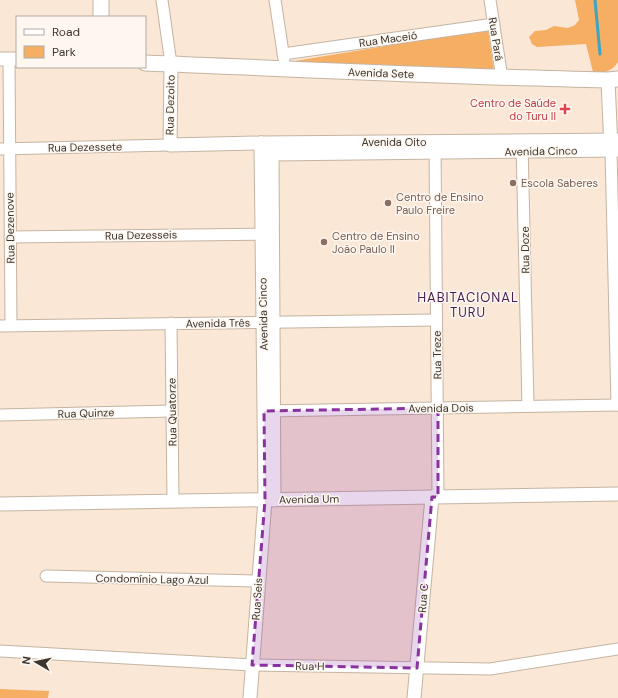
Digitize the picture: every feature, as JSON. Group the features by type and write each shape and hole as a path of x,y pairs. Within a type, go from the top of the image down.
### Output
{"main road":[{"path":"101,0 101,16"},
{"name":"Avenida Sete","path":"146,63 502,78 613,80"}],"street":[{"path":"162,0 171,64"},
{"path":"275,0 285,70"},
{"name":"Rua Pará","path":"490,0 502,78"},
{"name":"Rua Maceió","path":"283,54 494,24"},
{"name":"Rua Dezenove","path":"6,326 10,237 5,149 9,59"},
{"name":"Rua Dezoito","path":"170,145 171,64"},
{"path":"613,80 617,405"},
{"path":"260,143 272,154 435,147"},
{"name":"Avenida Oito","path":"170,145 260,143 435,147 614,145"},
{"name":"Avenida Cinco","path":"260,143 267,234 270,500"},
{"name":"Rua Dezessete","path":"5,149 170,145"},
{"name":"Rua Doze","path":"522,146 528,406"},
{"name":"Rua Treze","path":"435,147 438,408 435,497"},
{"name":"Avenida Cinco","path":"267,234 272,154"},
{"name":"Rua Dezesseis","path":"10,237 267,234"},
{"name":"Avenida Três","path":"6,326 436,320"},
{"name":"Rua Quatorze","path":"171,323 174,501"},
{"name":"Avenida Dois","path":"269,411 617,405"},
{"name":"Rua Quinze","path":"0,416 172,411"},
{"name":"Avenida Um","path":"0,504 618,494"},
{"name":"Rua C","path":"414,698 435,497"},
{"name":"Rua Seis","path":"250,698 259,581 270,500"},
{"name":"Condomínio Lago Azul","path":"46,576 259,581"},
{"name":"Rua H","path":"0,651 252,665 495,669 618,649"}],"highlighted area":[{"path":"438,408 438,497 432,497 417,668 252,665 265,500 264,411"}],"green space":[{"path":"575,0 618,0 618,62 611,70 594,76 586,44 537,47 532,44 529,37 535,31 546,30 554,26 568,28 575,25 579,20"},
{"path":"488,29 494,71 289,62"},
{"path":"0,689 49,691 48,698 0,698"}],"waterway":[{"path":"595,0 600,54"}],"place":[{"name":"Centro de Saúde do Turu II","path":"565,109"},
{"name":"Escola Saberes","path":"513,183"},
{"name":"Centro de Ensino Paulo Freire","path":"388,203"},
{"name":"Centro de Ensino João Paulo II","path":"324,242"}],"district":[{"name":"HABITACIONAL TURU","path":"468,304"}]}
